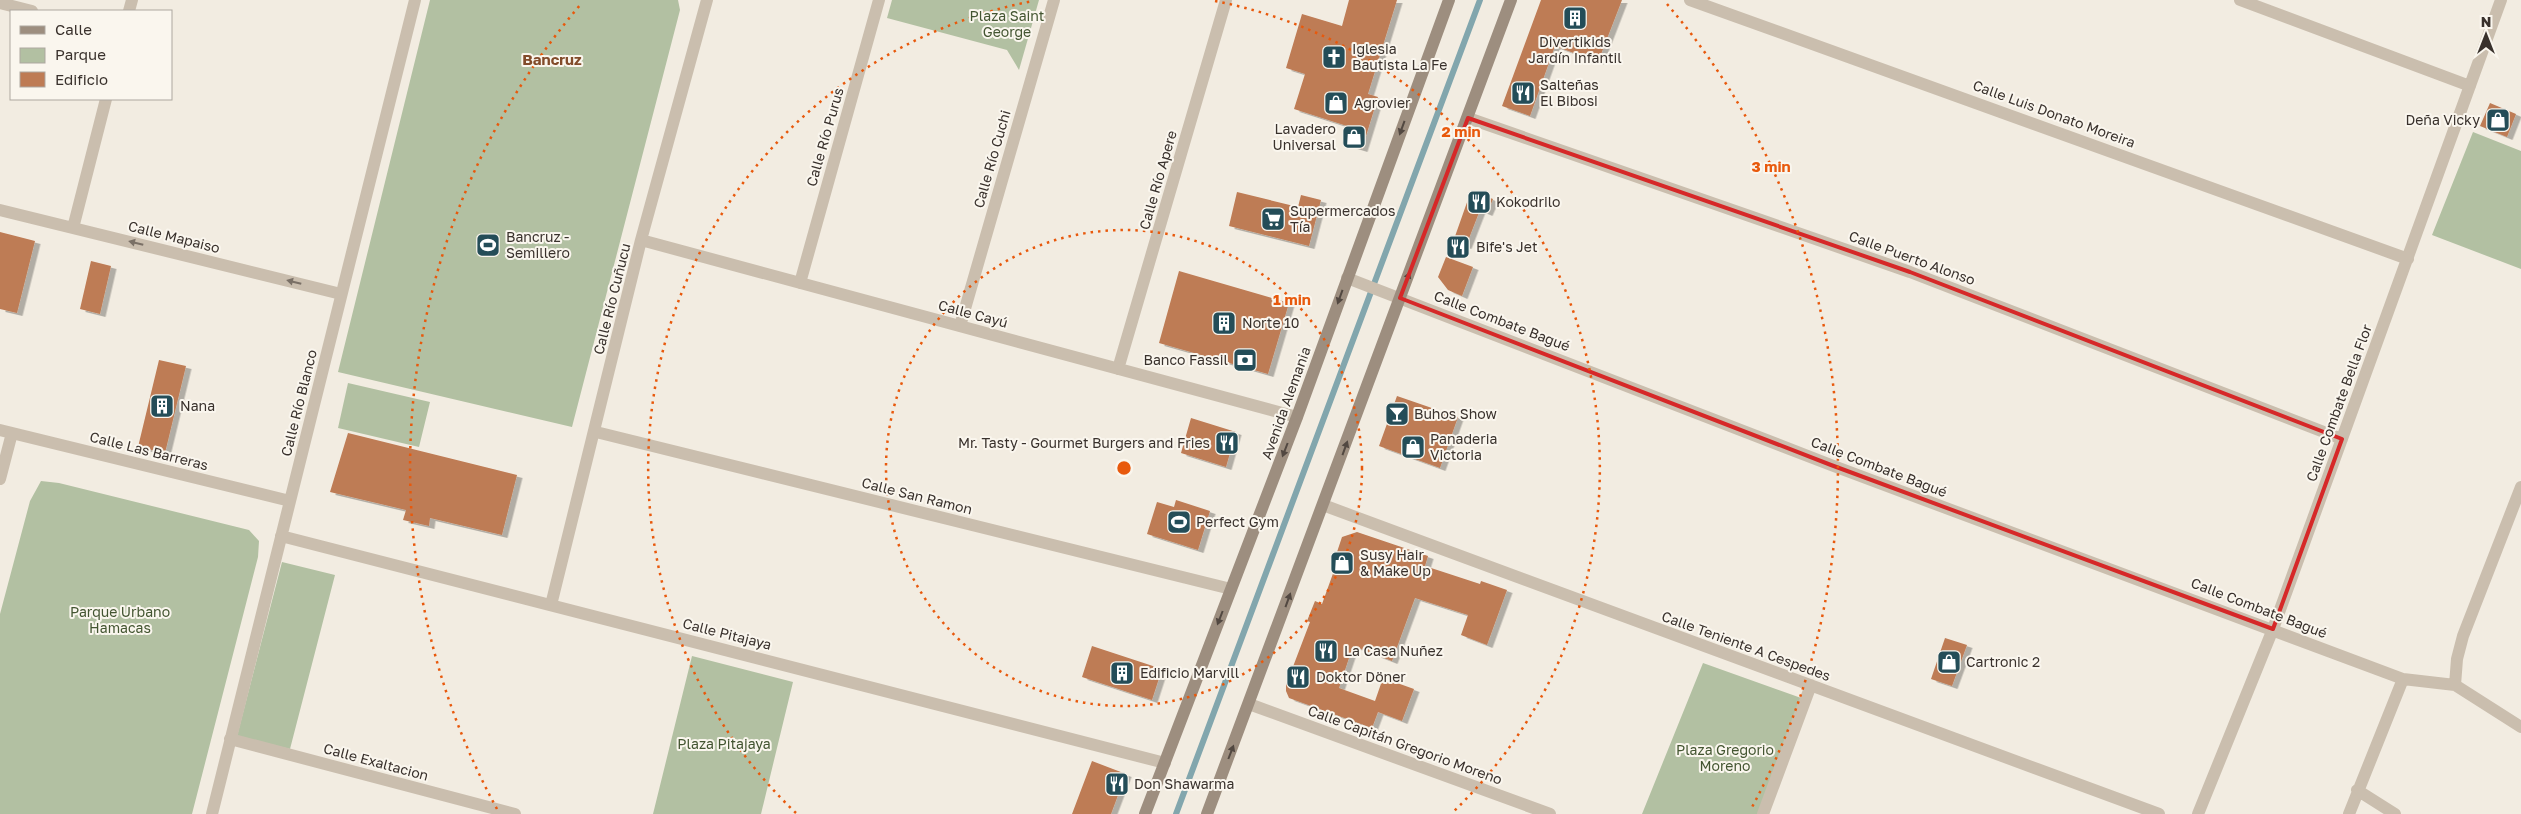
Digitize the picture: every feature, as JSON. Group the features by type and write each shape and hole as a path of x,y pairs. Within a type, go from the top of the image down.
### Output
{"main road":[{"name":"Avenida Alemania","path":"1145,814 1297,417 1353,280 1449,0"},
{"path":"1207,814 1323,505 1394,296 1468,118 1511,0"}],"street":[{"name":"Calle Río Blanco","path":"212,814 415,0"},
{"name":"Calle Río Cuñucu","path":"551,605 596,432 641,240 707,0"},
{"name":"Calle Río Purus","path":"800,283 879,0"},
{"name":"Calle Río Cuchi","path":"960,326 1054,0"},
{"name":"Calle Río Apere","path":"1118,368 1226,0"},
{"name":"Calle Luis Donato Moreira","path":"1690,0 1976,101 2408,258"},
{"path":"2240,0 2470,86"},
{"name":"Calle Combate Bella Flor","path":"2198,814 2273,629 2501,0"},
{"path":"0,3 28,10"},
{"path":"73,228 106,100"},
{"name":"Calle Puerto Alonso","path":"1468,118 1910,272 2342,439"},
{"name":"Calle Mapaiso","path":"0,210 342,294"},
{"name":"Calle Cayú","path":"641,240 1297,417"},
{"name":"Calle Combate Bagué","path":"1353,280 1831,465 2403,679 2455,685"},
{"path":"0,478 6,432"},
{"name":"Calle Las Barreras","path":"6,432 290,501"},
{"name":"Calle San Ramon","path":"596,432 1231,588"},
{"path":"2521,488 2463,636 2457,659 2455,685 2521,727"},
{"name":"Calle Teniente A Cespedes","path":"1323,505 2159,814"},
{"name":"Calle Pitajaya","path":"281,536 1164,763"},
{"path":"2349,814 2403,679"},
{"path":"1763,814 1811,685"},
{"name":"Calle Capitán Gregorio Moreno","path":"1249,704 1550,814"},
{"name":"Calle Exaltacion","path":"230,739 515,814"},
{"path":"2357,790 2395,814"}],"highlighted area":[{"path":"1468,118 1910,272 2342,439 2273,629 1831,465 1400,298"}],"green space":[{"name":"Bancruz - Semillero","path":"430,0 678,0 680,10 572,427 338,372"},
{"name":"Plaza Saint George","path":"892,0 1039,0 1019,70 1007,50 887,18"},
{"path":"2473,132 2521,151 2521,269 2432,235"},
{"path":"348,383 430,402 419,447 338,428"},
{"name":"Parque Urbano Hamacas","path":"41,481 59,483 249,530 259,541 258,557 192,814 0,814 0,614 30,501"},
{"path":"282,562 335,575 290,749 237,736"},
{"name":"Plaza Pitajaya","path":"692,656 793,682 761,814 653,814"},
{"name":"Plaza Gregorio Moreno","path":"1703,663 1804,699 1763,814 1642,814"}],"building":[{"path":"1349,0 1397,0 1368,94 1378,97 1362,149 1342,143 1347,126 1294,109 1305,74 1286,68 1302,14 1342,26"},
{"name":"Divertikids Jardín Infantil","path":"1541,0 1622,0 1598,62 1555,46 1530,116 1502,106"},
{"name":"Deña Vicky","path":"2490,103 2516,114 2507,137 2480,126"},
{"path":"1471,191 1493,199 1487,213 1480,210 1466,246 1453,242"},
{"name":"Supermercados Tía","path":"1237,192 1298,207 1301,195 1321,200 1309,246 1229,226"},
{"path":"0,232 35,241 17,313 0,309"},
{"path":"1446,257 1473,267 1462,296 1448,290 1438,277"},
{"path":"91,261 111,266 100,314 80,309"},
{"name":"Norte 10","path":"1179,271 1289,303 1268,374 1159,343"},
{"name":"Nana","path":"159,360 186,366 165,453 138,447"},
{"path":"1397,396 1458,417 1440,468 1379,446"},
{"path":"1191,418 1236,432 1226,467 1181,453"},
{"path":"348,433 517,475 502,535 430,518 429,526 403,520 406,510 330,492"},
{"name":"Perfect Gym","path":"1176,500 1210,511 1198,550 1147,534 1157,502 1174,507"},
{"path":"1357,532 1428,556 1425,566 1480,584 1481,581 1507,590 1487,645 1461,635 1468,615 1415,598 1392,661 1353,646 1339,688 1375,701 1383,678 1414,689 1402,721 1378,712 1372,728 1289,698 1286,691 1286,685 1310,622 1307,621 1315,601 1322,604 1335,568 1332,567 1342,537"},
{"name":"Cartronic 2","path":"1945,638 1967,645 1952,686 1931,679"},
{"name":"Edificio Marvill","path":"1092,646 1162,669 1152,700 1082,677"},
{"path":"1092,761 1126,774 1111,814 1072,814"}],"waterway":[{"path":"1176,814 1480,0"}],"place":[{"name":"Divertikids Jardín Infantil","path":"1575,18"},
{"name":"Iglesia Bautista La Fe","path":"1334,57"},
{"name":"Salteñas El Bibosi","path":"1523,93"},
{"name":"Agrovier","path":"1336,103"},
{"name":"Deña Vicky","path":"2498,120"},
{"name":"Lavadero Universal","path":"1354,137"},
{"name":"Kokodrilo","path":"1479,202"},
{"name":"Supermercados Tía","path":"1273,219"},
{"name":"Bancruz - Semillero","path":"488,245"},
{"name":"Bife's Jet","path":"1458,247"},
{"name":"Norte 10","path":"1224,323"},
{"name":"Banco Fassil","path":"1245,360"},
{"name":"Nana","path":"162,406"},
{"name":"Buhos Show","path":"1397,414"},
{"name":"Mr. Tasty - Gourmet Burgers and Fries","path":"1227,443"},
{"name":"Panaderia Victoria","path":"1413,447"},
{"name":"Perfect Gym","path":"1179,522"},
{"name":"Susy Hair & Make Up","path":"1342,563"},
{"name":"La Casa Nuñez","path":"1326,651"},
{"name":"Cartronic 2","path":"1949,662"},
{"name":"Edificio Marvill","path":"1122,673"},
{"name":"Doktor Döner","path":"1298,677"},
{"name":"Don Shawarma","path":"1117,784"}],"district":[{"name":"Bancruz","path":"552,60"}]}
